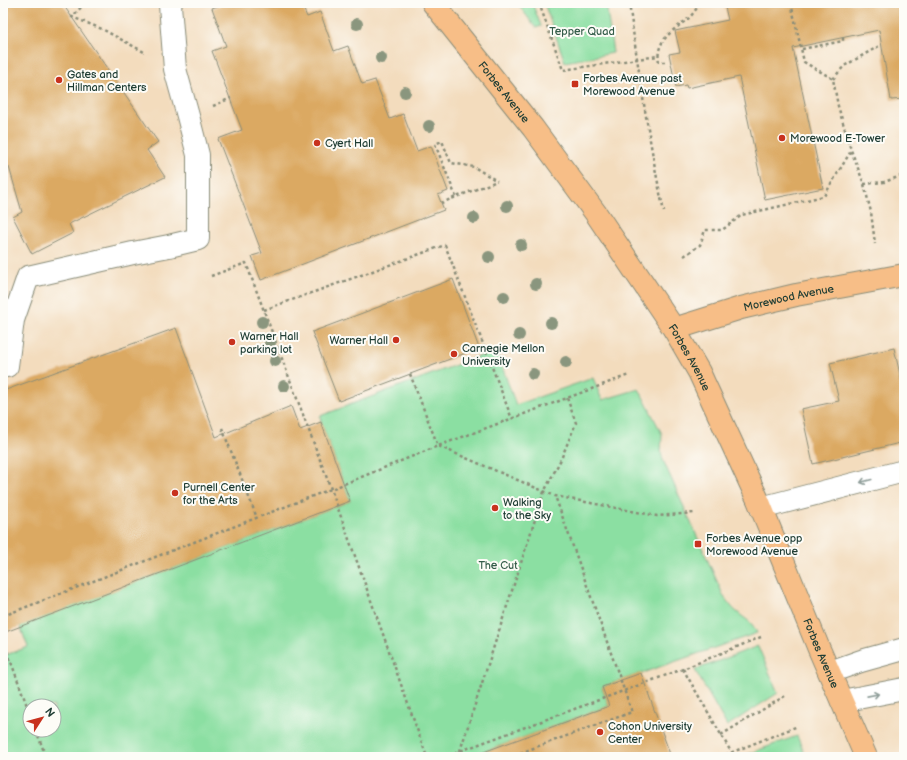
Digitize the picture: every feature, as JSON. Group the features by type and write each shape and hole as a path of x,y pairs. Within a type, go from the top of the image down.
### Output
{"main road":[{"name":"Forbes Avenue","path":"433,3 533,128 597,215 674,329 699,372 758,500 866,757"},
{"name":"Morewood Avenue","path":"674,329 741,308 796,295 904,275"}],"street":[{"path":"7,366 13,320 28,277 198,239 198,155 175,69 171,3"},
{"path":"761,508 904,471"},
{"path":"830,672 904,648"},
{"path":"842,701 904,689"}],"path":[{"path":"85,3 72,17 102,29 125,42"},
{"path":"539,3 563,70 658,56"},
{"path":"629,3 664,212"},
{"path":"665,62 659,62 658,56 663,41 674,29 690,17 700,3"},
{"path":"791,3 804,62 833,79 838,106 851,150 864,184 871,212 876,244"},
{"path":"802,49 843,41 842,37"},
{"path":"833,79 844,66 882,45"},
{"path":"441,203 497,181 474,167 451,163 442,141 435,144 456,197"},
{"path":"684,256 700,245 705,230 722,230 742,215 824,196 851,150"},
{"path":"864,184 884,182 904,174"},
{"path":"264,310 445,245 512,419"},
{"path":"211,276 246,263 331,489 427,757"},
{"path":"410,374 438,446 555,496 657,516 695,513"},
{"path":"3,616 438,446 629,374"},
{"path":"458,757 544,492 576,423 567,398"},
{"path":"222,428 257,518"},
{"path":"509,757 632,712 555,496"},
{"path":"444,757 683,669 761,637"},
{"path":"3,640 24,698"},
{"path":"683,669 734,757"},
{"path":"721,735 785,696"},
{"path":"720,757 798,726"},
{"path":"39,738 46,757"}],"green space":[{"path":"517,3 532,3 541,26 536,28"},
{"name":"Tepper Quad","path":"544,3 606,3 613,53 565,62"},
{"name":"The Cut","path":"496,350 516,405 593,378 602,400 639,389 662,434 661,452 663,460 724,597 735,610 751,623 757,633 602,687 609,706 470,757 3,757 3,656 28,647 20,626 350,501 320,416"},
{"path":"758,646 778,693 727,726 695,670"},
{"path":"797,736 806,757 746,757 745,755"}],"building":[{"name":"Gates and Hillman Centers","path":"3,3 62,3 158,142 147,150 165,177 69,224 73,233 32,254 13,217 22,212 9,167 3,169"},
{"name":"Cyert Hall","path":"226,3 301,3 307,17 320,12 334,51 348,46 362,84 375,80 390,119 403,114 417,151 431,146 448,191 438,195 444,210 261,280 252,256 262,253 218,139 242,130 212,51 226,46 212,8"},
{"name":"Morewood E-Tower","path":"724,3 904,3 904,99 891,100 879,30 793,48 823,188 765,200 739,77 687,88 686,85 676,87 669,54 680,52 675,31 728,20"},
{"name":"Warner Hall","path":"453,279 479,348 339,401 312,332"},
{"name":"Purnell Center for the Arts","path":"176,328 216,437 291,406 300,430 321,422 350,501 3,633 3,391"},
{"path":"894,348 904,392 904,442 813,464 801,409 839,401 830,363"},
{"name":"Cohon University Center","path":"641,673 671,757 478,757 478,754 609,706 602,687"}],"place":[{"name":"Gates and Hillman Centers","path":"59,80"},
{"name":"Forbes Avenue past Morewood Avenue","path":"575,84"},
{"name":"Morewood E-Tower","path":"782,138"},
{"name":"Cyert Hall","path":"317,143"},
{"name":"Warner Hall","path":"396,340"},
{"name":"Warner Hall parking lot","path":"232,342"},
{"name":"Carnegie Mellon University","path":"454,354"},
{"name":"Purnell Center for the Arts","path":"175,493"},
{"name":"Walking to the Sky","path":"495,508"},
{"name":"Forbes Avenue opp Morewood Avenue","path":"698,544"},
{"name":"Cohon University Center","path":"600,732"}]}
